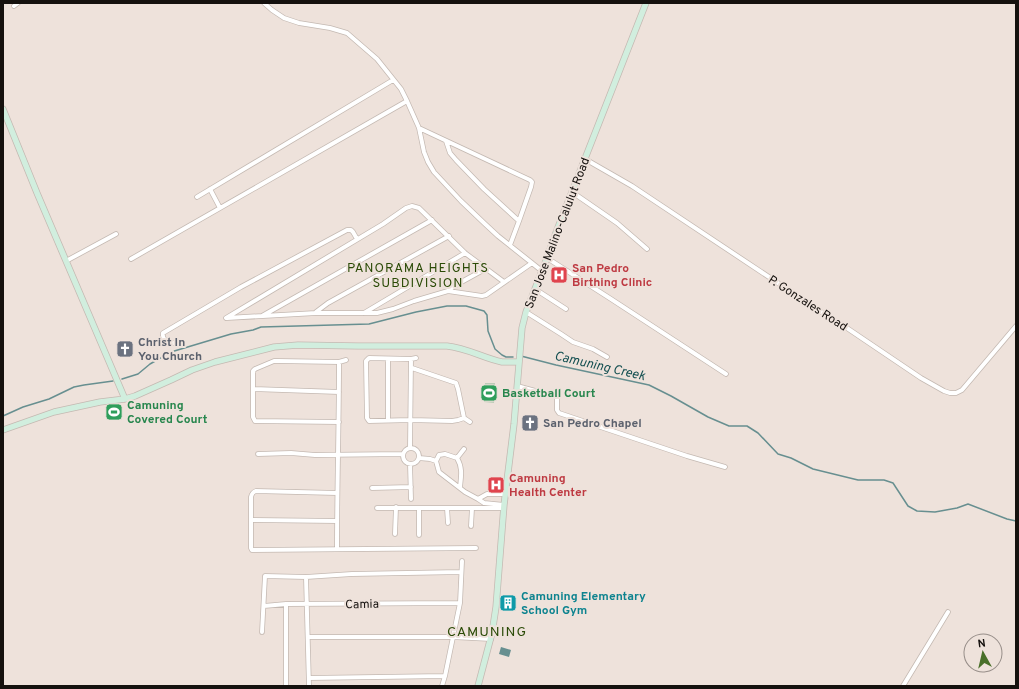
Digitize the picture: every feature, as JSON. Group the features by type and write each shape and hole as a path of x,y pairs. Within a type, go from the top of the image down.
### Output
{"street":[{"path":"264,3 284,18 299,23 330,28 347,33 377,59 401,89 419,128 424,152 434,172 460,201 498,236 542,271"},
{"name":"San Jose Malino-Calulut Road","path":"478,686 494,626 505,494 514,424 522,328 526,312 646,3"},
{"path":"197,197 393,80"},
{"path":"131,259 407,101"},
{"path":"3,109 34,186 125,399"},
{"path":"419,128 532,182 510,245"},
{"path":"446,141 450,153 456,160 484,189 519,221"},
{"name":"P. Gonzales Road","path":"585,159 632,186 921,378 944,391 956,393 962,390 1016,326"},
{"path":"210,189 220,208"},
{"path":"572,192 617,223 647,249"},
{"path":"485,268 448,291 377,313 316,313 226,318 383,224 406,208 412,206 419,208 465,253 504,282"},
{"path":"261,316 432,220"},
{"path":"175,343 168,343 164,338 163,333 347,230 351,230 357,239"},
{"path":"66,261 116,234"},
{"path":"316,313 328,304 449,236"},
{"path":"364,313 465,253"},
{"path":"547,258 726,374"},
{"path":"448,291 482,296 486,295 532,263"},
{"path":"535,289 566,309"},
{"path":"526,312 573,342 593,349 607,357"},
{"path":"3,430 54,412 100,402 125,399 214,362 274,347 290,345 447,346 458,347 502,362 518,362"},
{"path":"410,448 411,420 412,368 414,358 369,358 366,360 367,418 369,421 411,420 452,421 464,418"},
{"path":"388,359 388,420"},
{"path":"339,422 255,421 253,417 254,370 274,361 339,362 346,360"},
{"path":"337,549 339,362"},
{"path":"412,368 456,383 464,418 470,422"},
{"path":"516,386 557,397 559,413 686,456 725,467"},
{"path":"253,388 339,392"},
{"path":"258,454 403,454 410,448"},
{"path":"410,448 417,451 419,458"},
{"path":"457,458 464,449"},
{"path":"403,454 404,460 410,464 415,463 419,458"},
{"path":"460,488 462,470 457,458 444,454 439,455 436,461 439,472 447,479 465,492 484,503 504,506"},
{"path":"419,458 436,461"},
{"path":"410,464 411,499"},
{"path":"372,488 411,487"},
{"path":"337,492 256,491 252,494 252,550 476,548"},
{"path":"478,499 487,494 505,494"},
{"path":"377,508 472,508 504,506"},
{"path":"395,534 396,507"},
{"path":"419,508 419,535"},
{"path":"447,508 448,523"},
{"path":"471,526 472,508"},
{"path":"251,520 337,521"},
{"path":"442,686 460,603 462,561"},
{"path":"262,632 265,576 306,577 352,574 461,572"},
{"path":"306,577 309,686"},
{"name":"Camia","path":"264,606 286,604 460,603"},
{"path":"286,604 286,686"},
{"path":"903,686 948,612"},
{"path":"308,637 453,637 491,639"},
{"path":"309,678 445,676"}],"green space":[{"name":"Basketball Court","path":"485,383 495,383 494,403 484,402"}],"water":[{"path":"501,647 511,650 509,657 499,654"}],"waterway":[{"name":"Camuning Creek","path":"122,379 138,374 150,364 171,352 231,334 261,327 369,324 447,306 466,306 484,311 487,315 488,331 495,349 506,357 513,357"},
{"name":"Camuning Creek","path":"521,356 649,385 708,417 729,426 747,426 758,433 778,454 791,458 813,469 858,480 884,480 893,483 908,506 917,511 935,512 957,508 968,504 1016,521"},
{"name":"Camuning Creek","path":"3,416 23,407 49,399 74,387 113,381"}],"place":[{"name":"San Pedro Birthing Clinic","path":"559,275"},
{"name":"Christ In You Church","path":"125,349"},
{"name":"Basketball Court","path":"489,393"},
{"name":"Camuning Covered Court","path":"114,412"},
{"name":"San Pedro Chapel","path":"530,423"},
{"name":"Camuning Health Center","path":"496,485"},
{"name":"Camuning Elementary School Gym","path":"508,603"}],"district":[{"name":"PANORAMA HEIGHTS SUBDIVISION","path":"418,274"},
{"name":"CAMUNING","path":"487,631"}]}
